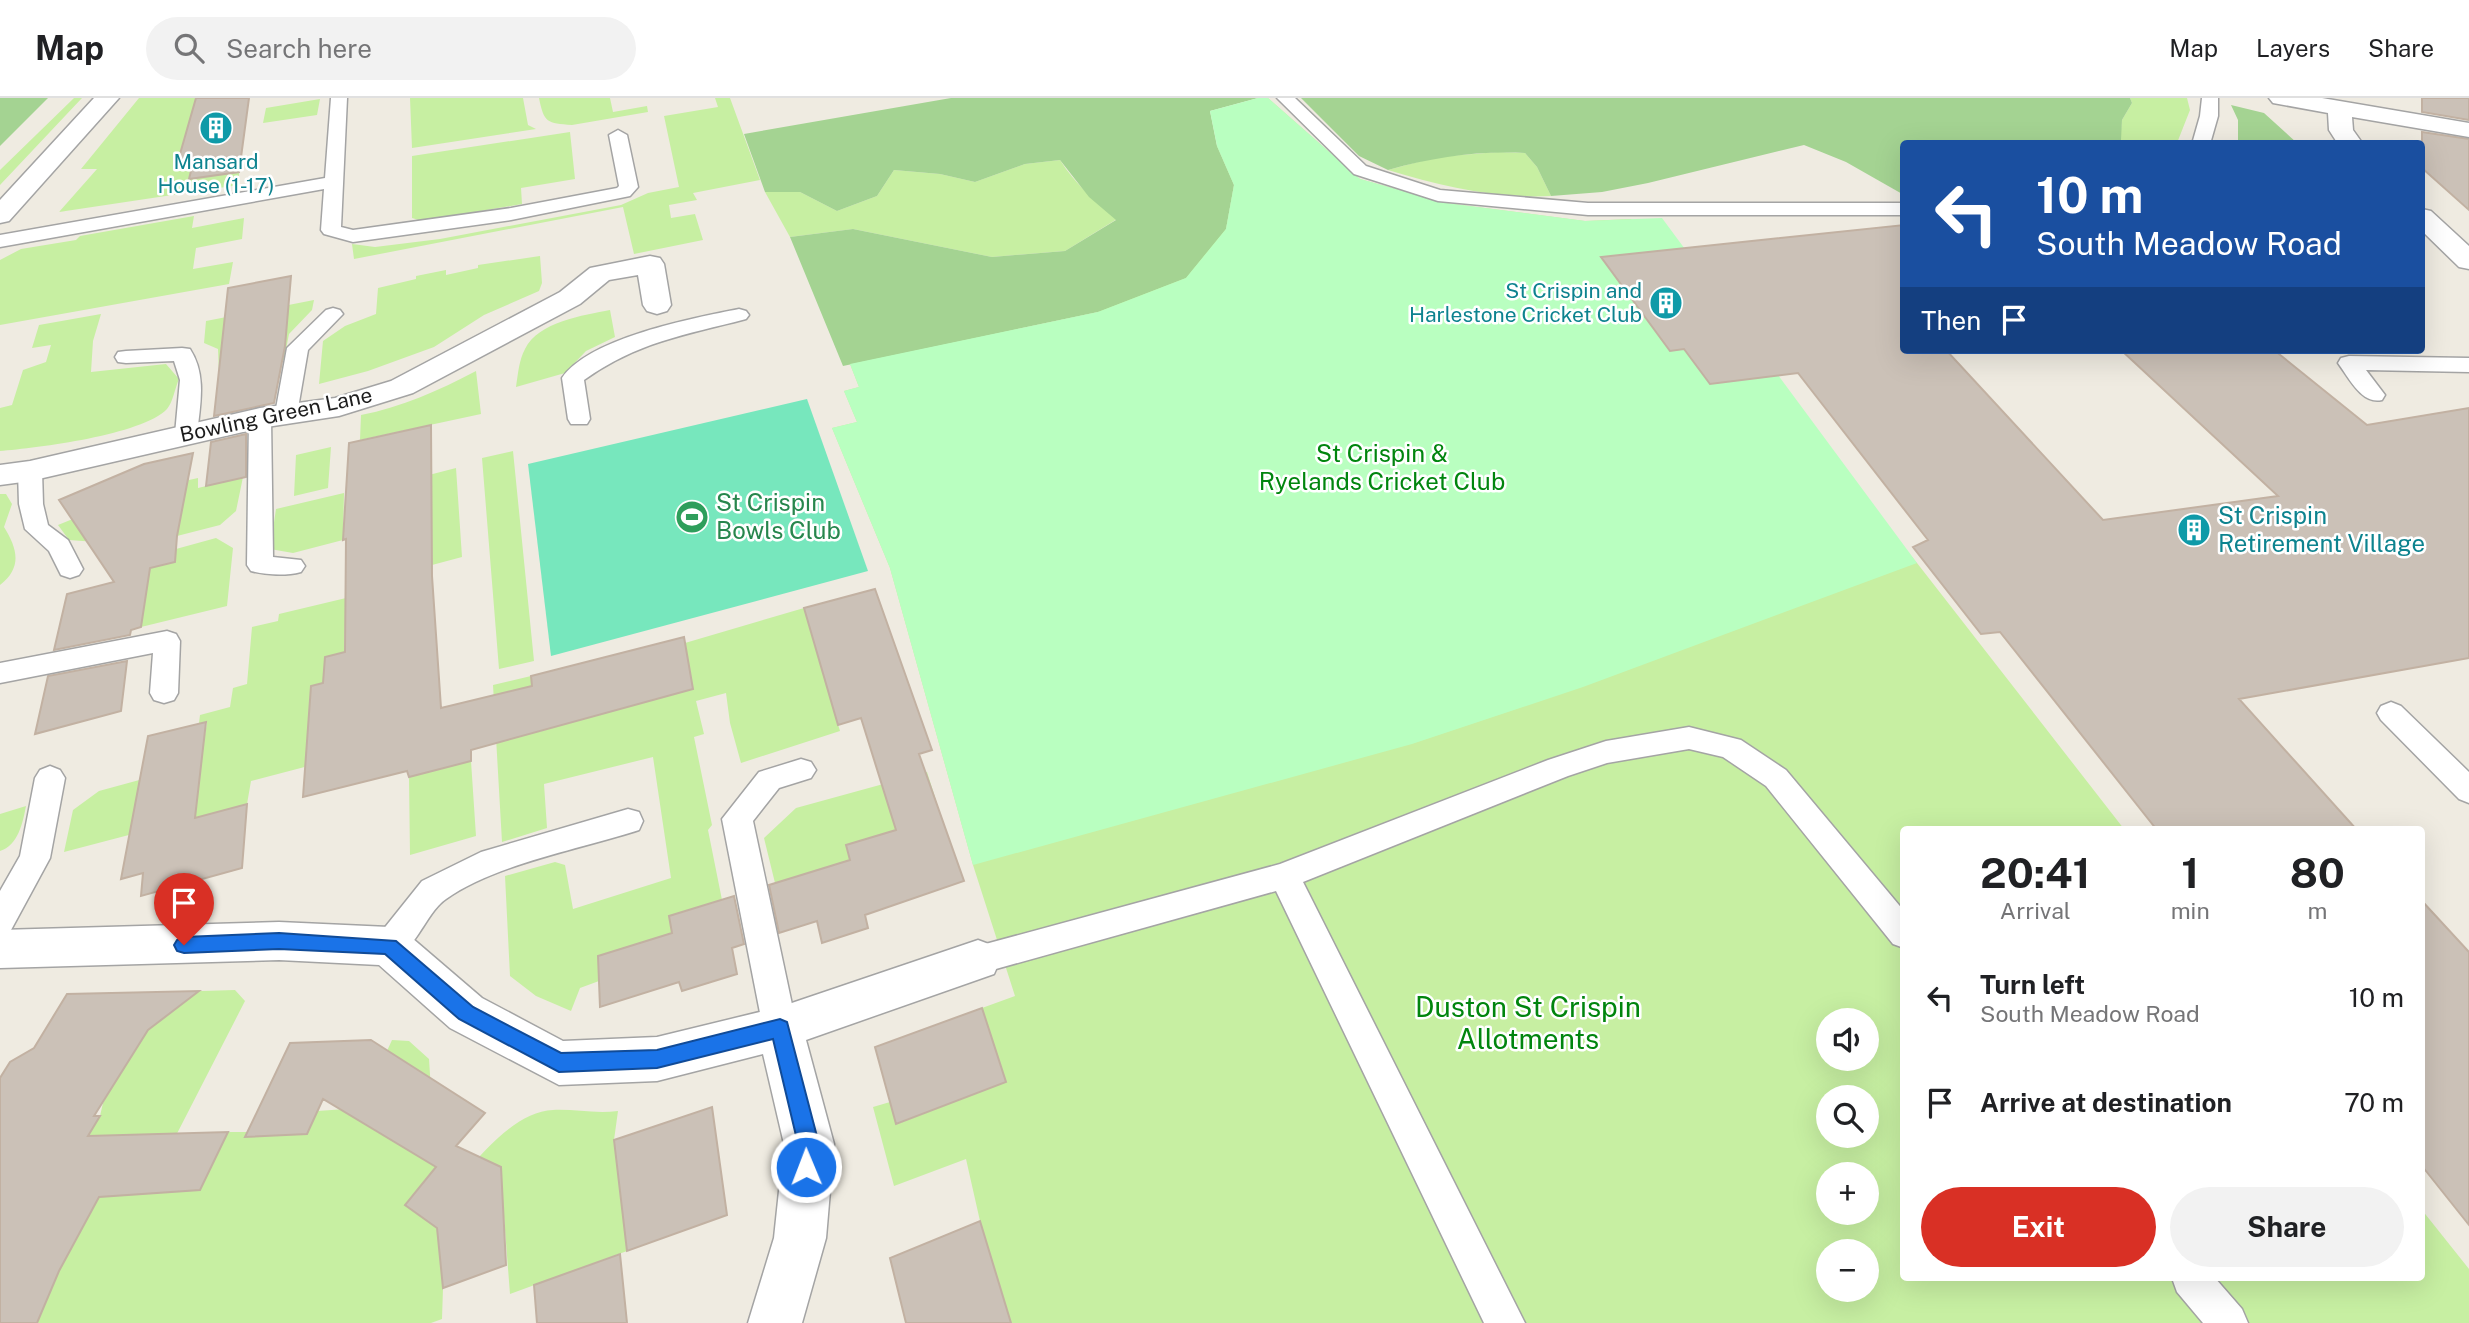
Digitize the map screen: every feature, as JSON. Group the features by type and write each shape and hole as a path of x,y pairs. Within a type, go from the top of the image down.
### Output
{"street":[{"path":"0,215 107,98"},
{"path":"2281,98 2469,130"},
{"path":"2340,108 2341,130 2348,140"},
{"path":"2425,220 2469,261"},
{"name":"Bowling Green Lane","path":"0,475 30,471 273,416 339,407 402,387 570,298 600,274 650,264 659,317"},
{"path":"3,947 279,941 389,946 466,1013 559,1063 657,1059 780,1028 978,960"},
{"path":"775,1323 800,1238 809,1144 780,1028"}],"lane":[{"path":"339,98 331,230 353,236 511,214 623,192 629,187 618,135"},
{"path":"1286,98 1360,170 1438,194 1588,209 1900,209"},
{"path":"2202,140 2209,116 2210,98"},
{"path":"0,241 334,182"},
{"path":"292,566 260,565 273,416 298,348 333,314"},
{"path":"579,419 573,378 659,317 739,315"},
{"path":"126,357 182,354 191,380 186,434"},
{"path":"2343,356 2469,365"},
{"path":"2343,356 2374,395"},
{"path":"30,471 31,503 37,529 59,546 70,569"},
{"path":"0,673 167,641 164,693"},
{"path":"2391,713 2469,791"},
{"path":"978,960 1284,876 1558,768 1606,752 1689,738 1731,748 1776,778 1900,929"},
{"path":"780,1028 737,819 769,780 801,770"},
{"path":"3,947 35,858 50,778"},
{"path":"389,946 433,890 492,861 628,821"},
{"path":"1284,876 1505,1323"},
{"path":"2193,1281 2228,1323"}],"green space":[{"path":"0,98 48,98 0,146"},
{"path":"74,98 82,98 0,185 0,170"},
{"path":"139,98 196,98 179,161 194,159 190,179 239,171 239,185 59,212 97,169 81,169"},
{"path":"410,98 523,98 528,125 536,129 412,148"},
{"path":"539,98 610,98 613,112 647,106 648,112 572,125 548,120"},
{"path":"715,98 730,98 760,180 693,193 697,200 669,205 671,218 695,214 703,240 634,254 623,207 354,259 352,244 375,247 440,239 621,205 648,193 679,187 664,116 718,107"},
{"path":"951,98 1258,98 1210,111 1217,146 1234,185 1226,229 1186,278 1098,312 843,366 790,237 853,229 992,257 1065,251 1116,220 1089,197 1060,160 1025,164 975,182 940,174 894,170 877,196 837,211 800,192 765,192 744,134"},
{"name":"Duston St Crispin Allotments","path":"1258,98 1268,98 1360,179 1446,203 1585,221 1631,219 1917,563 2122,826 1900,826 1900,1281 2425,1281 2425,1214 2469,1269 2469,1323 1011,1323 980,1221 966,1159 894,1186 873,1107 890,1102 897,1124 1006,1082 982,1008 1015,996 973,865 890,568 832,428 857,422 844,391 859,387 850,364 1098,312 1226,229 1234,185 1217,146"},
{"name":"St Crispin & Ryelands Cricket Club","path":"1258,98 1268,98 1360,179 1446,203 1585,221 1662,218 1917,563 1583,687 1412,744 973,865 890,568 832,428 857,422 844,391 859,387 850,364 1098,312 1186,278 1226,229 1234,185 1217,146 1210,111"},
{"path":"1301,98 2130,98 2132,103 2122,120 2121,140 1900,140 1900,193 1846,162 1804,145 1648,183 1602,192 1551,196 1537,167 1525,153 1456,156 1388,170 1359,156"},
{"path":"2130,98 2187,98 2190,110 2178,140 2120,140 2122,120 2132,103"},
{"path":"320,99 317,115 263,123 266,108"},
{"path":"2231,105 2264,113 2294,140 2238,140 2238,120"},
{"path":"570,132 575,179 521,188 522,204 422,221 412,218 412,156"},
{"path":"1498,152 1525,153 1537,167 1551,196 1468,190 1388,170 1436,157"},
{"path":"1060,160 1093,199 1117,219 1065,251 992,257 853,229 790,237 765,192 800,192 837,211 877,196 894,170 940,174 975,182 1025,164"},
{"path":"194,216 192,228 244,218 242,239 196,248 193,269 233,262 229,284 0,325 0,260 21,249"},
{"path":"540,256 542,283 539,291 484,315 434,347 368,371 319,384 323,341 345,326 376,314 378,288 446,270 446,275 478,268 478,265"},
{"path":"314,300 312,310 289,334 284,360 219,373 218,349 204,343 206,321"},
{"path":"610,310 615,337 586,351 565,373 516,387 523,353 540,332 563,321"},
{"path":"101,314 93,341 91,372 166,364 179,379 167,409 136,426 113,433 0,451 0,408 12,405 23,370 46,362 51,345 32,348 39,325"},
{"path":"476,371 481,414 360,440 361,415 420,398"},
{"name":"St Crispin Bowls Club","path":"807,399 868,571 551,656 528,464"},
{"path":"331,447 328,488 294,496 296,455"},
{"path":"513,451 534,661 499,669 482,458"},
{"path":"456,468 462,557 432,565 432,519 425,476"},
{"path":"243,477 236,511 220,525 177,536 179,524 96,542 69,540 58,525 144,490 198,478 198,488"},
{"path":"344,493 343,540 293,553 270,549 276,509"},
{"path":"0,494 6,494 12,504 4,527 16,557 12,571 0,585"},
{"path":"216,538 233,548 227,606 141,627 132,572 173,562 176,549"},
{"path":"346,598 344,652 325,657 323,683 311,686 309,712 316,764 251,781 247,804 64,852 73,810 99,791 154,776 204,740 207,723 199,723 200,715 230,707 233,688 247,684 252,627 278,621 279,614"},
{"path":"804,608 840,731 741,763 730,723 726,693 696,701 704,734 694,737 712,825 708,830 722,900 669,916 672,933 598,956 599,981 580,988 571,1011 536,996 510,976 505,876 555,862 565,865 573,909 671,878 653,757 544,784 547,828 502,842 493,685 531,676 538,732 693,688 685,643"},
{"path":"471,761 476,836 410,855 409,777"},
{"path":"927,772 941,816 847,845 850,860 775,883 764,838 796,808"},
{"path":"26,806 15,839 0,851 0,814"},
{"path":"235,990 245,1001 146,1194 200,1190 228,1132 247,1132 254,1136 317,1111 361,1108 392,1040 409,1041 429,1059 436,1167 405,1205 428,1221 483,1153 517,1123 535,1114 553,1110 618,1111 614,1140 627,1251 510,1294 503,1204 437,1228 443,1288 442,1319 431,1323 37,1323 41,1314 47,1263 63,1264 107,1183 23,1185 100,1116 103,1103 168,992"}],"building":[{"name":"Mansard House (1-17)","path":"196,98 249,98 239,172 189,179 194,159 178,161"},
{"path":"2422,98 2469,98 2469,120 2422,112"},
{"path":"2422,132 2469,139 2469,210 2425,171 2425,140 2422,140"},
{"name":"St Crispin Retirement Village","path":"1900,225 1900,354 1950,354 2103,520 2278,496 2125,354 2279,354 2367,425 2469,408 2469,658 2239,699 2353,826 2154,826 2000,632 1981,634 1913,547 1928,540 1798,373 1710,384 1684,349 1670,351 1601,257"},
{"path":"291,276 285,346 274,403 214,416 228,288"},
{"path":"431,425 432,576 441,708 532,686 531,676 684,637 693,689 471,750 471,761 409,777 407,771 303,797 311,686 323,683 325,657 345,652 346,539 343,540 349,443"},
{"path":"246,434 246,477 206,486 211,442"},
{"path":"193,453 177,536 175,562 150,568 141,627 131,630 130,635 54,650 67,594 114,582 59,500 144,464"},
{"path":"875,589 932,750 919,754 964,881 865,915 868,928 822,943 817,921 779,933 769,885 850,860 846,845 896,830 861,718 838,725 804,608"},
{"path":"127,661 121,711 35,734 48,676"},
{"path":"206,722 195,818 247,804 242,868 141,896 143,873 121,879 148,736"},
{"path":"734,896 744,944 732,948 737,974 682,991 679,982 600,1007 598,956 672,933 669,916"},
{"path":"2425,904 2469,952 2469,1225 2425,1170"},
{"path":"199,991 148,1030 94,1116 100,1116 88,1136 228,1132 200,1190 99,1197 59,1271 37,1323 0,1323 0,1078 10,1062 34,1048 67,994"},
{"path":"982,1008 1006,1082 896,1124 875,1047"},
{"path":"371,1040 485,1113 456,1146 501,1167 506,1265 443,1288 437,1228 405,1205 436,1167 323,1099 307,1134 245,1137 290,1043"},
{"path":"712,1107 727,1215 627,1251 614,1140"},
{"path":"980,1221 1011,1323 906,1323 890,1258"},
{"path":"620,1254 627,1323 537,1323 534,1285"}],"place":[{"name":"Mansard House (1-17)","path":"216,128"},
{"name":"St Crispin and Harlestone Cricket Club","path":"1666,303"},
{"name":"St Crispin Bowls Club","path":"692,517"},
{"name":"St Crispin Retirement Village","path":"2194,530"}],"route":[{"path":"184,945 279,941 389,946 466,1013 559,1063 657,1059 780,1028 809,1144 806,1167"}]}
